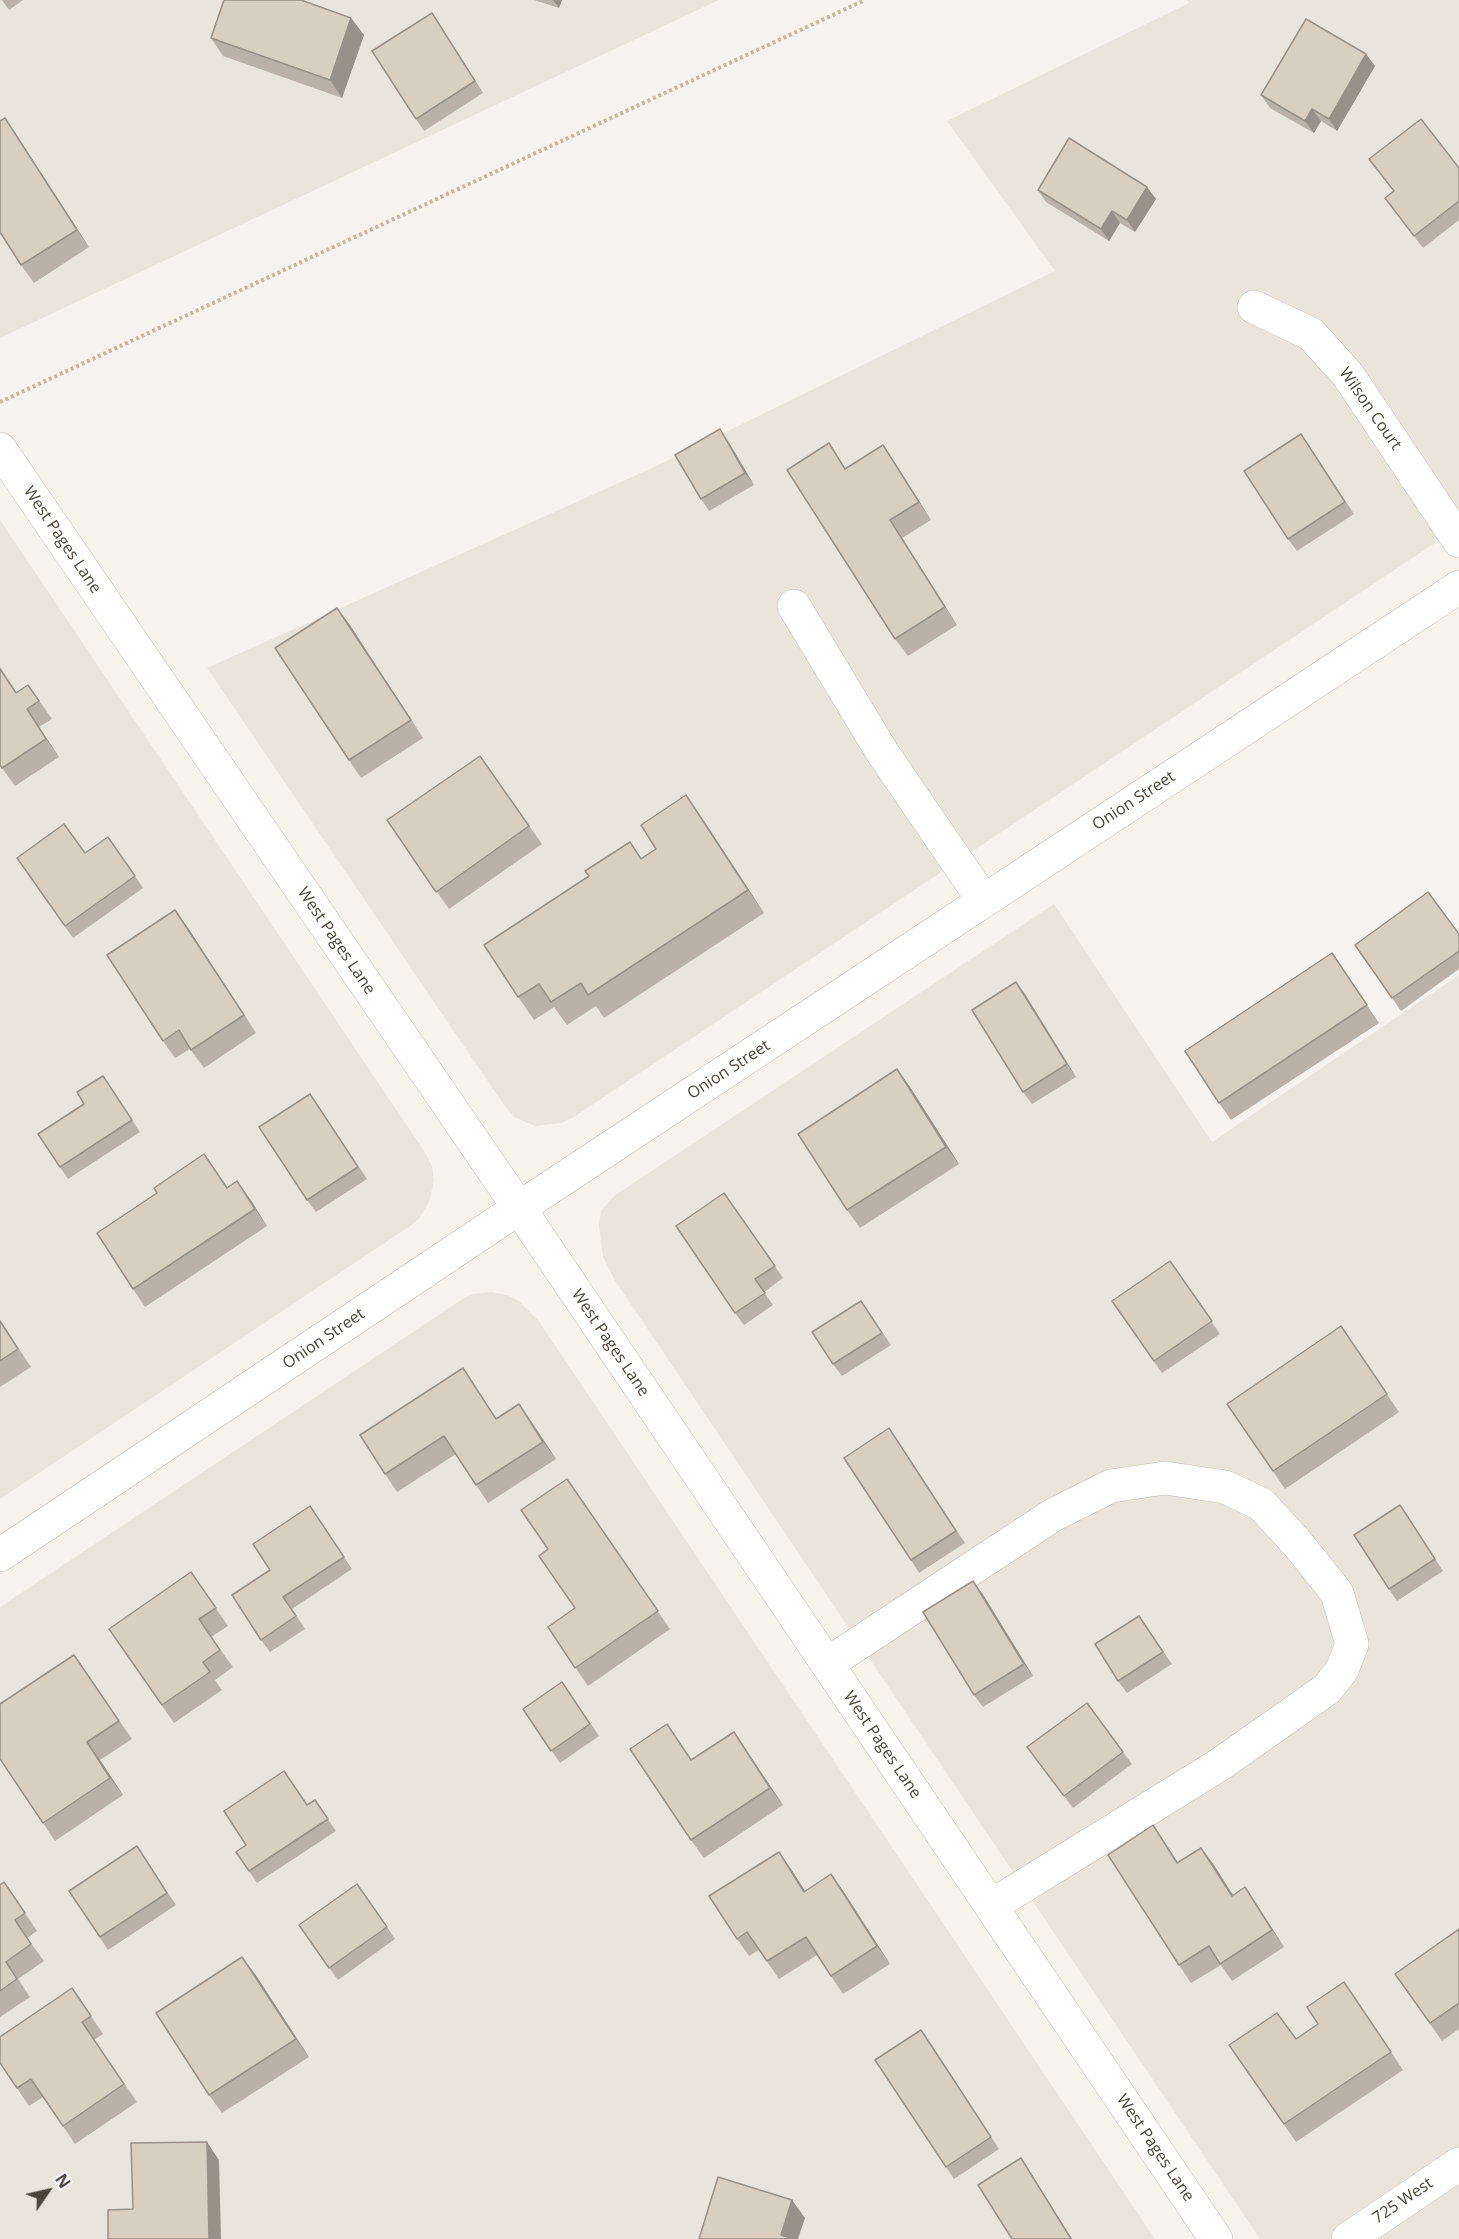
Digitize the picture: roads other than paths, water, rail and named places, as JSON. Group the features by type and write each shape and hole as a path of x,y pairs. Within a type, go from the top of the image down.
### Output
{"street":[{"name":"Wilson Court","path":"1254,307 1311,334 1348,375 1459,541"},
{"name":"West Pages Lane","path":"0,449 519,1208 1216,2239"},
{"name":"Onion Street","path":"0,1555 519,1208 1459,587"},
{"path":"794,606 882,752 984,901"},
{"path":"827,1664 1053,1515 1111,1486 1165,1478 1225,1487 1261,1504 1297,1543 1337,1593 1352,1644 1342,1670 1327,1689 1219,1765 991,1906"},
{"name":"725 West","path":"1348,2239 1459,2164"}]}
